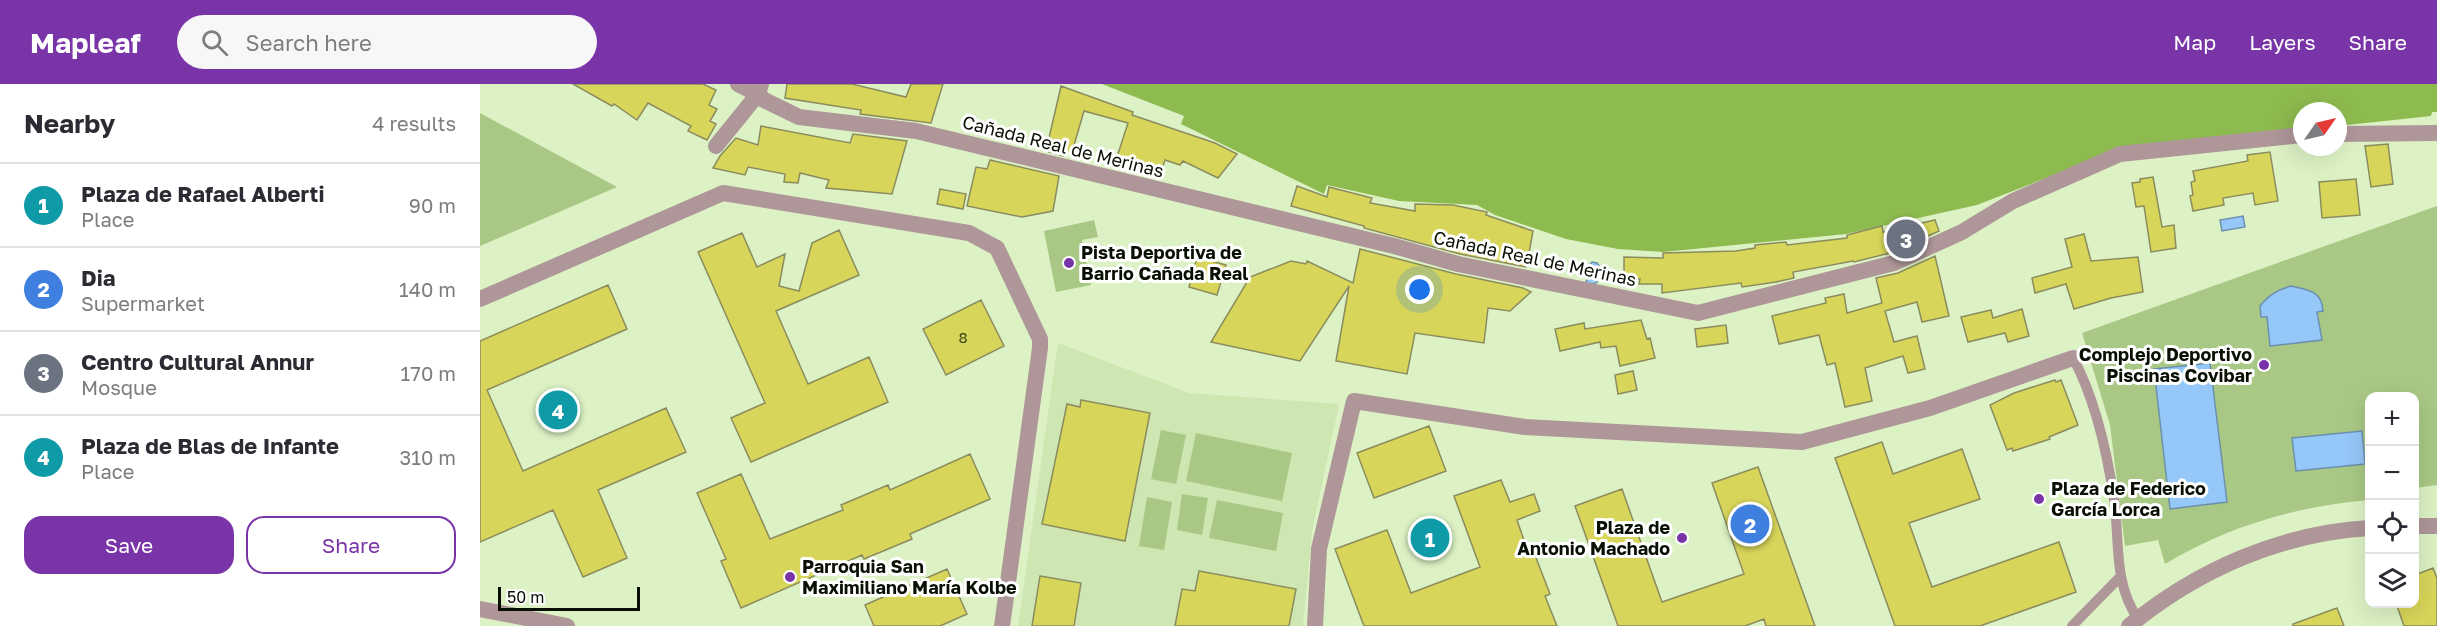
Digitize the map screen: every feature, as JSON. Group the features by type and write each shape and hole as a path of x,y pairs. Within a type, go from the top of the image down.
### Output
{"street":[{"name":"Cañada Real de Merinas","path":"738,84 759,89 764,100 799,117 916,131 1394,246 1458,264 1698,313 1894,263 1962,232 2013,201 2120,154 2293,136"},
{"path":"716,146 759,89"},
{"path":"2347,134 2437,133"},
{"path":"480,299 723,193 969,233 997,248 1040,339 1002,626"},
{"path":"1315,626 1319,549 1354,401 1525,427 1802,442 1930,408 2073,358"},
{"path":"2419,526 2437,526"},
{"path":"2133,623 2192,581 2242,558 2299,538 2365,529"},
{"path":"480,609 567,626"}],"lane":[{"path":"2073,358 2085,379 2104,447 2114,500 2120,577 2133,623"},
{"path":"2072,626 2120,577"}],"shaded area":[{"path":"480,113 617,187 480,246"},
{"name":"Complejo Deportivo Piscinas Covibar","path":"2437,206 2437,485 2419,487 2419,392 2365,392 2365,500 2316,507 2264,520 2213,539 2165,564 2158,540 2125,546 2110,425 2082,333"},
{"name":"Pista Deportiva de Barrio Cañada Real","path":"1094,220 1098,237 1082,240 1091,285 1056,292 1044,231"},
{"path":"1058,343 1189,393 1339,404 1312,531 1303,626 1018,626"},
{"path":"1161,430 1186,435 1176,484 1151,479"},
{"path":"1196,433 1292,453 1282,501 1186,481"},
{"path":"1182,494 1208,498 1202,535 1177,530"},
{"path":"1147,497 1172,502 1164,550 1139,546"},
{"path":"1217,500 1283,513 1276,551 1209,538"}],"green space":[{"path":"1102,84 2437,84 2437,112 2432,112 2431,116 2347,125 2347,102 2293,102 2293,131 2118,150 1977,205 1846,234 1663,252 1618,249 1566,239 1495,215 1477,205 1399,201 1327,185 1324,194 1181,124 1184,116"}],"water":[{"path":"2243,216 2245,227 2222,231 2220,220"},
{"path":"1592,262 1597,263 1600,267 1597,282 1585,283 1588,279 1589,265"},
{"path":"2291,286 2309,290 2320,299 2323,311 2317,312 2322,340 2270,346 2267,317 2261,317 2260,306 2274,293"},
{"path":"2210,363 2227,502 2170,509 2154,369"},
{"path":"2362,431 2365,464 2296,471 2292,438"}],"building":[{"path":"573,84 703,84 716,90 709,105 717,109 710,121 716,124 707,140 688,131 691,126 648,103 637,120 614,104 612,106"},
{"path":"787,84 852,84 906,97 911,84 943,84 931,123 860,114 861,110 785,98"},
{"path":"1061,86 1133,112 1132,115 1215,143 1237,154 1218,178 1183,161 1180,165 1165,160 1160,175 1116,160 1128,123 1084,111 1072,152 1064,151 1063,156 1046,151"},
{"path":"761,126 850,143 853,134 907,141 892,194 826,188 829,180 800,173 798,183 784,182 785,174 748,167 745,175 713,168 736,138 758,145"},
{"path":"2388,144 2393,184 2371,187 2365,146"},
{"path":"2270,152 2278,201 2255,205 2253,193 2223,198 2224,205 2193,211 2190,196 2193,195 2191,182 2195,181 2193,171 2248,161 2247,155"},
{"path":"990,160 1059,176 1053,211 1022,217 967,206 976,167 987,169"},
{"path":"2153,177 2162,227 2174,225 2176,248 2151,252 2144,206 2136,207 2132,183"},
{"path":"2356,179 2360,215 2322,218 2319,182"},
{"path":"1297,186 1327,197 1329,187 1372,198 1370,203 1415,211 1415,204 1453,205 1487,212 1486,215 1533,231 1529,253 1533,254 1526,267 1460,254 1364,228 1364,226 1291,206"},
{"path":"940,189 966,194 963,209 937,204"},
{"path":"1935,220 1939,231 1890,253 1854,262 1793,272 1794,278 1776,282 1742,287 1741,283 1662,293 1662,284 1639,284 1640,279 1624,278 1624,257 1663,258 1663,253 1736,251 1755,248 1755,245 1786,242 1787,245 1847,238 1847,235 1882,226 1883,232"},
{"path":"839,230 859,275 776,311 808,384 869,357 888,402 751,462 731,418 765,403 698,252 742,233 757,267 785,254 779,286 799,291 812,243"},
{"path":"2084,234 2091,261 2138,257 2143,292 2111,298 2074,309 2066,284 2035,293 2032,278 2072,267 2065,239"},
{"path":"1360,249 1456,274 1523,288 1531,292 1510,311 1488,308 1484,343 1415,333 1407,374 1336,361 1349,286 1300,361 1211,342 1250,277 1291,261 1306,264 1307,261 1353,283"},
{"path":"1935,256 1949,316 1922,322 1917,302 1885,311 1894,342 1917,336 1925,369 1908,373 1903,356 1865,368 1872,401 1845,407 1835,363 1827,365 1819,335 1779,344 1772,316 1826,303 1825,298 1844,294 1847,313 1882,303 1876,278 1898,273"},
{"path":"1197,257 1226,265 1217,295 1189,287"},
{"path":"608,285 627,329 487,390 523,471 666,408 686,452 598,490 627,558 583,577 553,510 480,542 480,341"},
{"path":"981,300 1004,346 946,375 923,329"},
{"path":"2022,309 2029,336 2008,342 2005,333 1968,342 1961,317 1991,310 1993,318"},
{"path":"1641,320 1647,339 1650,338 1655,358 1620,366 1616,346 1601,348 1600,342 1560,351 1555,329 1584,323 1585,329"},
{"path":"1726,325 1728,343 1697,347 1695,329"},
{"path":"1633,371 1637,390 1618,394 1615,375"},
{"path":"2055,380 2056,382 2061,380 2078,425 2049,437 2050,439 2013,451 2012,448 2007,450 1990,405 2014,393"},
{"path":"1081,400 1150,413 1125,541 1042,524 1067,404 1080,407"},
{"path":"1429,426 1446,471 1374,498 1357,453"},
{"path":"1882,442 1893,474 1962,449 1980,499 1909,523 1932,587 2059,542 2076,592 1980,626 1895,626 1835,458"},
{"path":"970,454 990,499 910,534 912,539 864,559 862,555 741,608 721,561 726,559 697,493 741,474 770,539 843,510 841,505 888,485 890,490"},
{"path":"1758,467 1815,626 1766,626 1764,619 1745,626 1618,626 1575,506 1622,489 1662,602 1744,574 1712,483"},
{"path":"1501,480 1510,502 1534,494 1540,511 1517,520 1528,552 1533,550 1550,594 1545,596 1557,626 1364,626 1335,549 1387,530 1411,593 1480,567 1454,496"},
{"path":"2433,568 2437,578 2437,626 2404,626 2398,608 2419,608 2419,573"},
{"path":"947,569 967,614 940,626 874,626 865,605"},
{"path":"1199,571 1296,589 1289,626 1175,626 1182,589 1195,591"},
{"path":"1040,576 1081,583 1074,626 1032,626"},
{"path":"2337,608 2344,626 2293,626 2293,624"}],"place":[{"name":"Centro Cultural Annur","path":"1906,239"},
{"name":"Pista Deportiva de Barrio Cañada Real","path":"1069,263"},
{"name":"Complejo Deportivo Piscinas Covibar","path":"2264,365"},
{"name":"Plaza de Blas de Infante","path":"558,410"},
{"name":"Plaza de Federico García Lorca","path":"2039,499"},
{"name":"Dia","path":"1750,524"},
{"name":"Plaza de Rafael Alberti","path":"1430,538"},
{"name":"Plaza de Antonio Machado","path":"1682,538"},
{"name":"Parroquia San Maximiliano María Kolbe","path":"790,577"}]}
